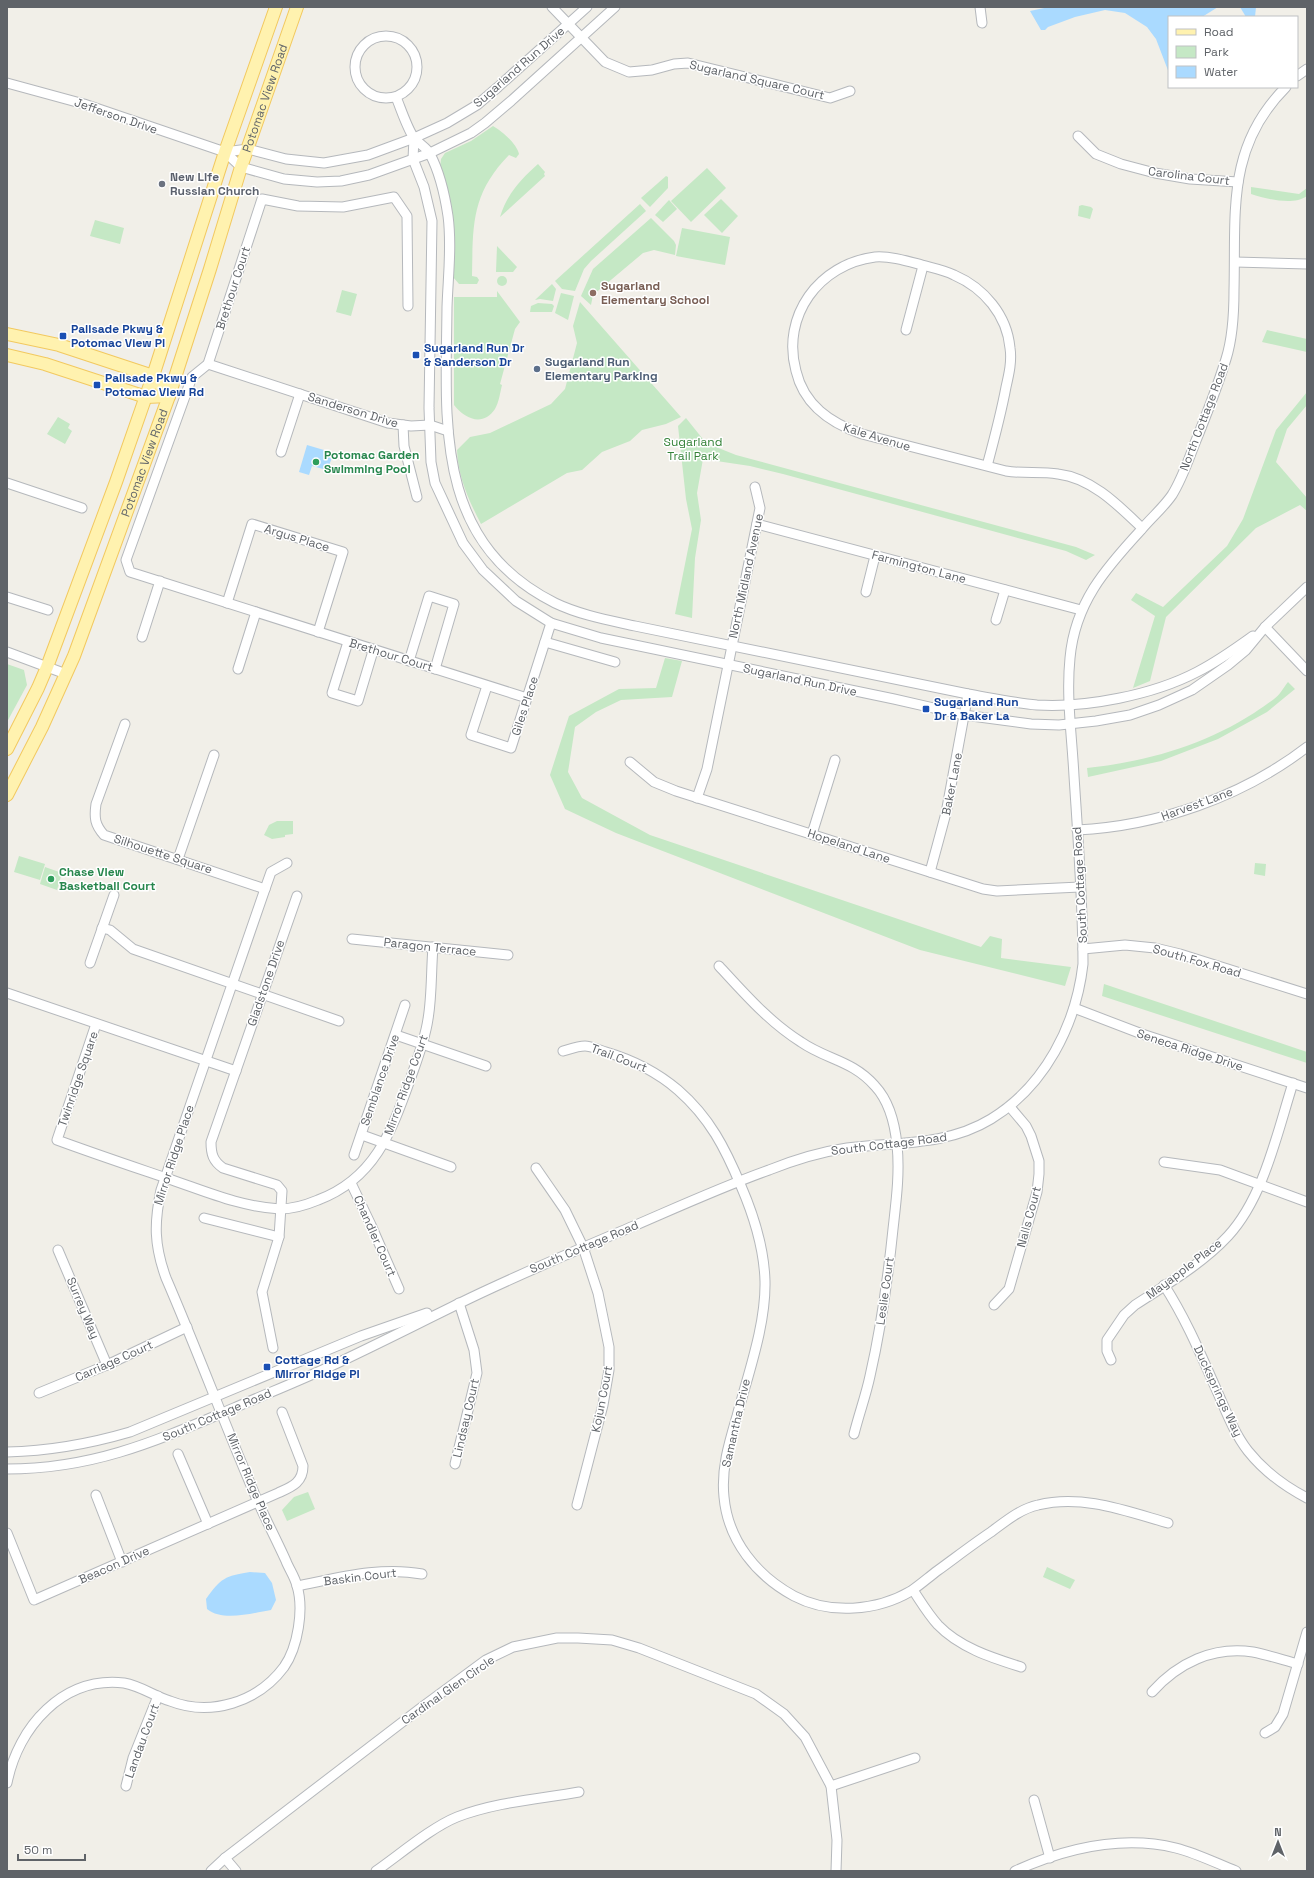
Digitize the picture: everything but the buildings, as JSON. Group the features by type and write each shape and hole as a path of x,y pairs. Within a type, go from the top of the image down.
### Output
{"main road":[{"name":"Potomac View Road","path":"7,749 47,667 116,482 153,376 225,152 276,7"},
{"name":"Potomac View Road","path":"7,795 36,739 74,656 169,396 210,270 241,167 297,7"},
{"path":"7,334 59,345 153,376 169,396"},
{"path":"7,355 45,364 146,397 169,396"}],"street":[{"name":"Sugarland Square Court","path":"552,7 606,62 629,72 652,70 674,64 688,63 830,98 850,91"},
{"name":"Sugarland Run Drive","path":"225,152 248,149 286,159 324,163 368,156 414,138 447,123 477,105 587,7"},
{"name":"Sugarland Run Drive","path":"225,152 241,167 303,182 329,182 369,175 430,153 471,133 485,123 511,102 615,7"},
{"path":"980,7 982,23"},
{"path":"384,36 397,38 408,45 415,57 415,78 408,90 396,97 378,98 366,92 358,82 354,69 356,58 365,44 371,40 384,36"},
{"path":"1298,75 1307,69"},
{"name":"Jefferson Drive","path":"7,84 61,97 225,152"},
{"name":"North Cottage Road","path":"1070,724 1070,658 1081,610 1089,593 1105,570 1165,504 1178,484 1226,360 1232,339 1235,214 1238,182 1244,154 1257,125 1276,97 1285,88"},
{"path":"396,97 414,138 430,153"},
{"name":"Carolina Court","path":"1078,136 1096,154 1121,164 1155,173 1190,179 1238,182"},
{"path":"413,159 414,138"},
{"name":"Sugarland Run Drive","path":"430,153 443,192 448,219 446,368 448,431 455,481 469,520 493,555 518,579 544,597 582,614 731,647 1022,704 1089,703 1128,695 1164,685 1196,673 1225,656 1266,627"},
{"name":"Sugarland Run Drive","path":"413,159 424,188 432,221 430,425 431,462 435,483 463,543 493,581 516,601 551,623 601,638 964,715 1031,724 1070,724 1130,715 1177,697 1197,686 1228,665 1246,650 1266,627 1307,587"},
{"name":"Brethour Court","path":"408,306 408,216 394,197 343,207 298,206 262,199 208,364 192,377 126,560 130,572 373,651 527,698"},
{"name":"Kale Avenue","path":"987,466 1010,368 1010,348 1005,327 995,307 989,299 972,285 952,274 900,259 875,257 849,264 826,276 808,296 801,308 794,329 792,350 797,378 803,392 815,408 833,422 846,429 987,466 1019,474 1057,473 1081,480 1100,492 1142,528"},
{"path":"1235,262 1307,264"},
{"path":"906,330 923,266"},
{"name":"Sanderson Drive","path":"208,364 388,423 403,425 430,425"},
{"name":"Sanderson Drive","path":"281,452 300,394"},
{"path":"403,425 404,446 417,498"},
{"path":"430,425 448,431"},
{"path":"7,483 82,508"},
{"name":"North Midland Avenue","path":"697,798 707,769 760,508 755,487"},
{"name":"Argus Place","path":"227,603 252,524 343,552 318,632"},
{"name":"Farmington Lane","path":"757,524 1081,610"},
{"path":"866,592 875,556"},
{"path":"142,637 160,581"},
{"path":"996,620 1005,590"},
{"path":"409,661 429,596 454,604 434,669"},
{"path":"7,597 48,610"},
{"path":"238,669 256,612"},
{"name":"Giles Place","path":"487,686 471,736 511,748 551,623"},
{"path":"1266,627 1307,672"},
{"path":"348,642 332,693 358,701 373,651"},
{"path":"545,642 615,662"},
{"path":"7,652 66,674"},
{"name":"Baker Lane","path":"930,872 946,813 968,694"},
{"name":"Silhouette Square","path":"125,724 96,804 94,817 97,827 104,835 265,889"},
{"name":"South Cottage Road","path":"7,1469 59,1466 115,1454 146,1445 330,1367 459,1303 583,1247 739,1181 824,1152 941,1139 976,1128 1010,1106 1033,1084 1050,1061 1062,1038 1074,1008 1081,984 1083,949 1070,724"},
{"name":"Harvest Lane","path":"1076,830 1109,828 1135,824 1189,808 1240,788 1256,780 1287,762 1307,747"},
{"path":"178,859 214,755"},
{"path":"812,834 835,760"},
{"name":"Hopeland Lane","path":"630,762 654,782 697,798 983,889 997,891 1080,887"},
{"name":"Mirror Ridge Place","path":"7,1783 14,1756 21,1742 35,1721 47,1708 64,1695 88,1685 113,1683 139,1687 185,1706 217,1708 246,1698 273,1678 284,1666 292,1653 297,1637 300,1620 297,1586 258,1502 161,1265 157,1246 156,1215 165,1178 271,872 287,863"},
{"path":"90,963 114,895"},
{"name":"Gladstone Drive","path":"273,1348 262,1292 279,1237 282,1191 277,1185 223,1168 216,1163 211,1153 211,1142 297,896"},
{"path":"102,928 110,930 133,948 232,985 339,1021"},
{"name":"Paragon Terrace","path":"352,939 508,955"},
{"name":"South Fox Road","path":"1083,949 1125,945 1155,948 1180,954 1307,994"},
{"name":"Mirror Ridge Court","path":"165,1178 232,1201 267,1208 282,1209 305,1205 336,1192 363,1172 384,1143 393,1127 423,1045 429,1018 432,947"},
{"name":"Leslie Court","path":"719,966 755,1005 781,1028 801,1042 844,1062 870,1080 882,1095 888,1108 897,1145 897,1195 884,1304 870,1376 854,1434"},
{"name":"Twinridge Square","path":"7,993 205,1060"},
{"name":"Semblance Drive","path":"354,1155 405,1005"},
{"name":"Seneca Ridge Drive","path":"1074,1008 1142,1034 1307,1088"},
{"name":"Twinridge Square","path":"96,1024 57,1140 165,1178"},
{"path":"396,1035 486,1066"},
{"name":"Trail Court","path":"563,1051 586,1046 644,1066 669,1083 691,1102 708,1122 723,1145 739,1181"},
{"path":"205,1060 236,1071"},
{"name":"Mayapple Place","path":"1111,1360 1106,1340 1114,1327 1136,1305 1211,1252 1228,1236 1246,1212 1260,1184 1293,1083"},
{"name":"Nalls Court","path":"994,1305 1009,1289 1037,1192 1039,1174 1039,1161 1031,1136 1026,1126 1010,1106"},
{"path":"362,1135 451,1167"},
{"path":"1164,1162 1220,1170 1307,1202"},
{"name":"Kojun Court","path":"536,1168 565,1210 591,1266 606,1323 609,1347 609,1370 603,1405 578,1505"},
{"name":"Samantha Drive","path":"739,1181 750,1206 758,1232 763,1256 765,1281 762,1321 724,1466 724,1498 726,1512 733,1533 744,1553 766,1578 795,1596 811,1603 858,1608 890,1600 913,1590 1016,1514 1039,1504 1059,1502 1095,1504 1168,1524"},
{"name":"Chandler Court","path":"350,1183 371,1225 399,1289"},
{"path":"204,1218 279,1237"},
{"name":"Surrey Way","path":"58,1250 108,1365"},
{"name":"Ducksprings Way","path":"1164,1285 1184,1318 1230,1421 1247,1449 1267,1471 1285,1485 1307,1498"},
{"name":"South Cottage Road","path":"7,1452 60,1448 109,1438 151,1424 361,1336 459,1303"},
{"name":"Lindsay Court","path":"455,1464 477,1373 474,1350 459,1303"},
{"name":"Carriage Court","path":"39,1393 108,1365 187,1327"},
{"name":"Beacon Drive","path":"7,1533 34,1600 122,1562 294,1486 300,1481 303,1474 303,1466 282,1412"},
{"path":"178,1454 208,1524"},
{"path":"96,1495 122,1562"},
{"name":"Baskin Court","path":"297,1586 371,1573 397,1571 422,1574"},
{"path":"913,1590 928,1613 939,1626 951,1636 974,1650 1021,1667"},
{"path":"1265,1733 1275,1727 1283,1714 1307,1632"},
{"name":"Cardinal Glen Circle","path":"211,1871 225,1858 422,1707 486,1660 513,1647 557,1638 612,1640 639,1648 756,1694 784,1714 804,1737 831,1786 837,1840 836,1871"},
{"path":"1152,1692 1162,1680 1180,1667 1200,1657 1222,1652 1251,1652 1298,1664"},
{"name":"Landau Court","path":"126,1786 133,1758 158,1696"},
{"path":"831,1786 915,1758"},
{"path":"376,1871 444,1824 456,1818 491,1807 579,1792"},
{"path":"1034,1800 1050,1858"},
{"path":"1015,1871 1050,1858 1098,1846 1142,1842 1177,1848 1230,1870"},
{"path":"225,1858 236,1871"}],"green space":[{"path":"493,126 509,138 518,150 519,154 516,158 509,155 487,183 481,197 474,226 472,276 477,277 479,280 477,284 459,284 453,277 453,221 451,205 440,168 441,159 445,153 471,141"},
{"path":"538,164 545,172 545,176 500,217 506,201 515,188"},
{"path":"707,168 726,188 691,222 671,201"},
{"path":"666,176 668,177 668,188 650,207 641,198"},
{"path":"1251,187 1299,194 1307,188 1307,196 1295,201 1280,201 1251,194"},
{"path":"721,199 738,216 722,233 704,215"},
{"path":"669,200 677,209 663,222 655,215"},
{"path":"640,204 646,211 591,261 584,269 575,291 562,289 555,281"},
{"path":"1082,205 1093,209 1090,219 1078,216 1079,206"},
{"path":"651,218 674,241 676,245 675,255 654,250 643,253 593,295 591,305 581,296 593,269"},
{"path":"95,220 124,228 120,244 90,236"},
{"path":"682,228 730,237 725,265 676,256"},
{"path":"497,246 517,267 513,272 496,272"},
{"path":"500,276 504,276 506,277 506,285 500,286 497,283 497,279"},
{"path":"552,284 556,289 553,301 540,299 535,300"},
{"path":"342,290 357,294 351,316 336,312"},
{"path":"497,291 520,322 515,329 500,384 502,385 495,409 485,418 474,419 463,414 454,405 454,297 497,297"},
{"path":"561,293 574,296 568,320 555,313"},
{"path":"580,302 681,417 666,424 642,430 630,441 602,452 582,470 567,473 481,524 472,507 459,470 457,450 470,437 490,433 551,404 565,389 577,343 573,326"},
{"path":"538,303 552,304 554,306 552,312 530,312 531,306"},
{"path":"1267,330 1307,339 1307,352 1262,342"},
{"path":"1307,392 1307,405 1287,429 1276,462 1307,498 1307,511 1300,505 1256,528 1166,617 1150,681 1133,688 1155,616 1131,600 1136,593 1163,607 1227,546 1243,519 1276,430"},
{"path":"58,417 70,424 68,428 72,431 65,444 47,434"},
{"name":"Sugarland Trail Park","path":"686,418 706,443 736,455 1076,547 1095,555 1086,560 1066,551 783,474 750,466 703,459 697,493 701,520 695,558 692,618 675,614 692,529 686,499 678,426"},
{"path":"665,658 682,661 672,697 621,700 596,712 575,727 568,772 582,798 650,835 981,947 990,936 1002,939 1001,958 1071,967 1065,986 920,950 616,833 565,809 550,775 569,716 619,689 656,688"},
{"path":"7,664 24,670 27,685 7,722"},
{"path":"1288,682 1295,689 1267,712 1218,739 1161,761 1088,777 1087,768 1153,756 1195,743 1215,734 1235,724 1269,703 1278,696"},
{"path":"277,821 293,821 293,834 272,839 264,835 269,825"},
{"path":"19,856 45,864 40,880 14,872"},
{"path":"1255,863 1266,864 1265,876 1254,874"},
{"name":"Chase View Basketball Court","path":"45,867 62,873 57,890 40,884"},
{"path":"1104,984 1307,1052 1307,1063 1102,996"},
{"path":"308,1492 315,1509 287,1521 282,1510 294,1497"},
{"path":"1047,1567 1075,1580 1070,1589 1043,1577"}],"water":[{"path":"1049,7 1218,7 1204,16 1168,16 1168,70 1156,39 1147,27 1125,13 1105,10 1075,17 1048,27 1045,30 1041,30 1030,11"},
{"path":"1240,7 1256,7 1255,16 1245,16"},
{"name":"Potomac Garden Swimming Pool","path":"307,445 334,453 327,470 312,466 309,475 299,472"},
{"path":"250,1572 265,1573 272,1583 276,1600 271,1610 238,1616 229,1616 214,1613 207,1609 206,1599 220,1582 235,1575"}],"place":[{"name":"New Life Russian Church","path":"162,184"},
{"name":"Sugarland Elementary School","path":"593,293"},
{"name":"Palisade Pkwy & Potomac View Pl","path":"63,336"},
{"name":"Sugarland Run Dr & Sanderson Dr","path":"416,355"},
{"name":"Sugarland Run Elementary Parking","path":"537,369"},
{"name":"Palisade Pkwy & Potomac View Rd","path":"97,385"},
{"name":"Potomac Garden Swimming Pool","path":"316,462"},
{"name":"Sugarland Run Dr & Baker La","path":"926,709"},
{"name":"Chase View Basketball Court","path":"51,879"},
{"name":"Cottage Rd & Mirror Ridge Pl","path":"267,1367"}]}
